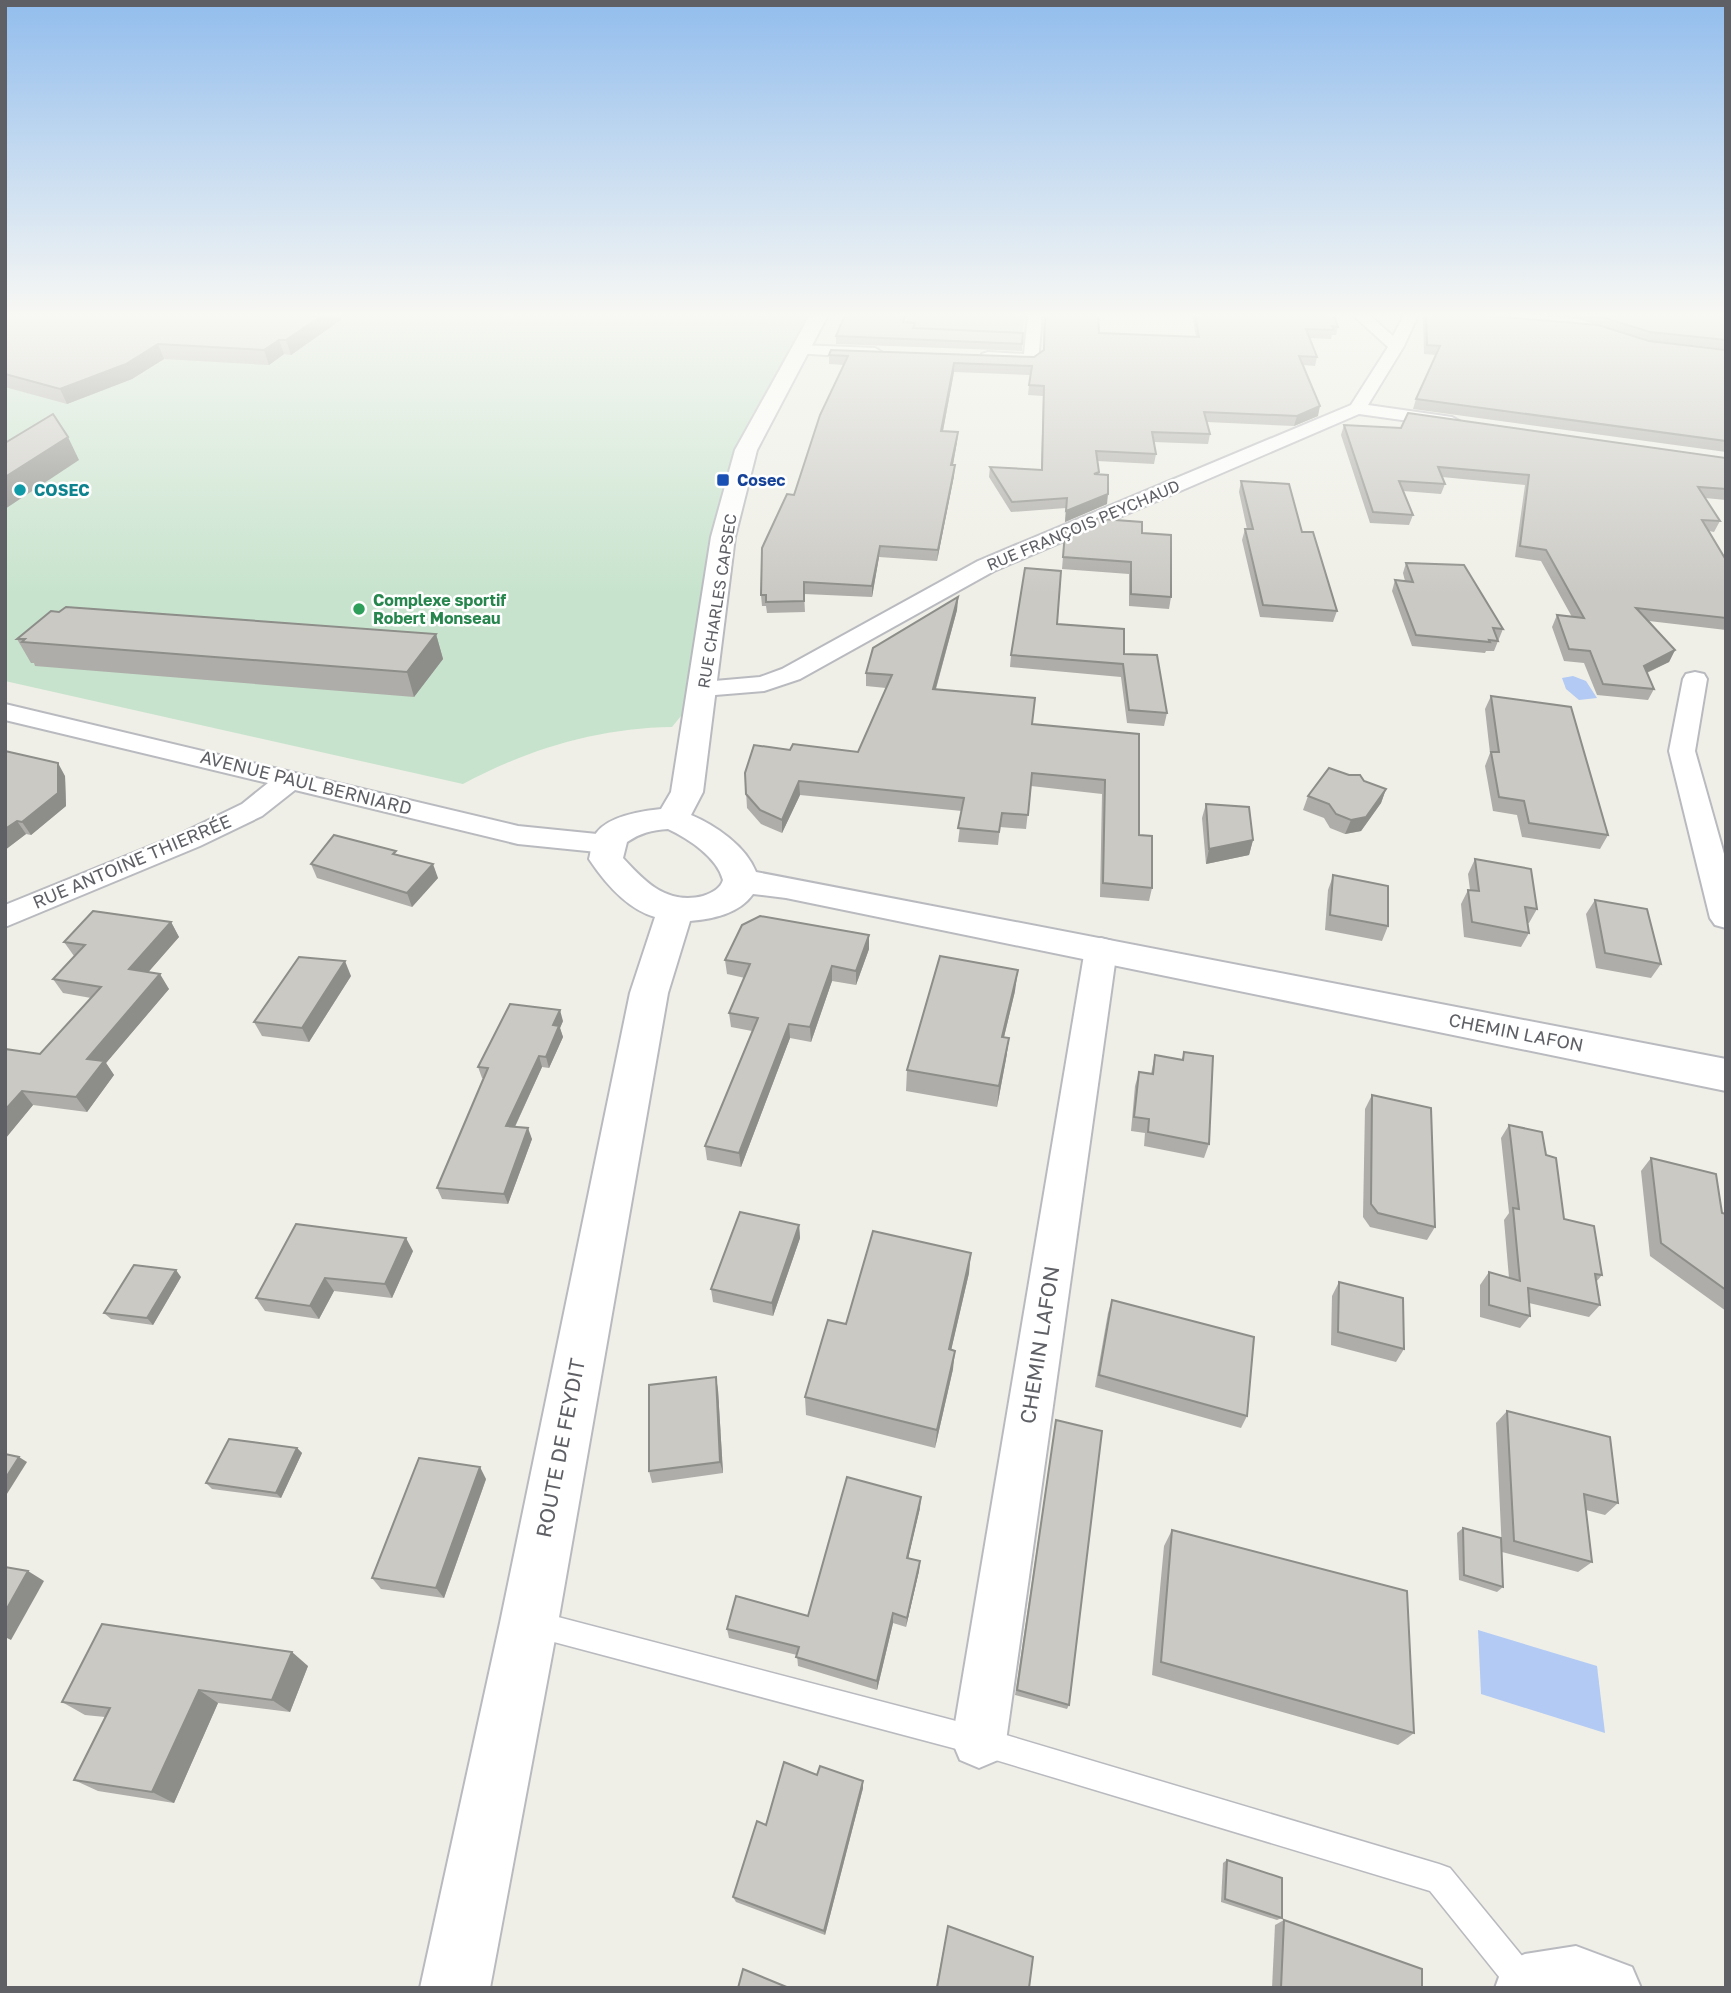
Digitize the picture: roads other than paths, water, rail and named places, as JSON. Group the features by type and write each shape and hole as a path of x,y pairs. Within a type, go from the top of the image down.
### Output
{"street":[{"name":"RUE CHARLES CAPSEC","path":"672,819 687,792 723,537 746,450 769,408"},
{"path":"1357,409 1475,425"},
{"name":"RUE FRANÇOIS PEYCHAUD","path":"703,689 764,684 791,674 985,566 1357,409"},
{"path":"1695,679 1682,751 1726,918"},
{"name":"AVENUE PAUL BERNIARD","path":"5,712 518,835 563,842 607,844"},
{"name":"RUE ANTOINE THIERRÉE","path":"5,917 190,840 252,810 290,780"},
{"path":"672,819 696,829 738,869 740,881 733,894 719,905 693,911 675,911 647,900 607,859 607,844 611,837 625,827 641,821 672,819"},
{"name":"CHEMIN LAFON","path":"740,881 786,887 1726,1075"},
{"name":"ROUTE DE FEYDIT","path":"455,1988 529,1623 604,1217 647,1006 675,911"},
{"name":"CHEMIN LAFON","path":"979,1741 1101,949"},
{"path":"1525,1986 1576,1976 1611,1988"}],"lane":[{"path":"529,1623 979,1741 1439,1879 1525,1986"}],"water":[{"path":"1573,676 1586,681 1597,698 1579,700 1566,689 1562,678"},
{"path":"1478,1630 1597,1666 1605,1733 1481,1694"}],"place":[{"name":"Cosec","path":"723,480"},
{"name":"COSEC","path":"20,490"},
{"name":"Complexe sportif Robert Monseau","path":"359,609"}]}
